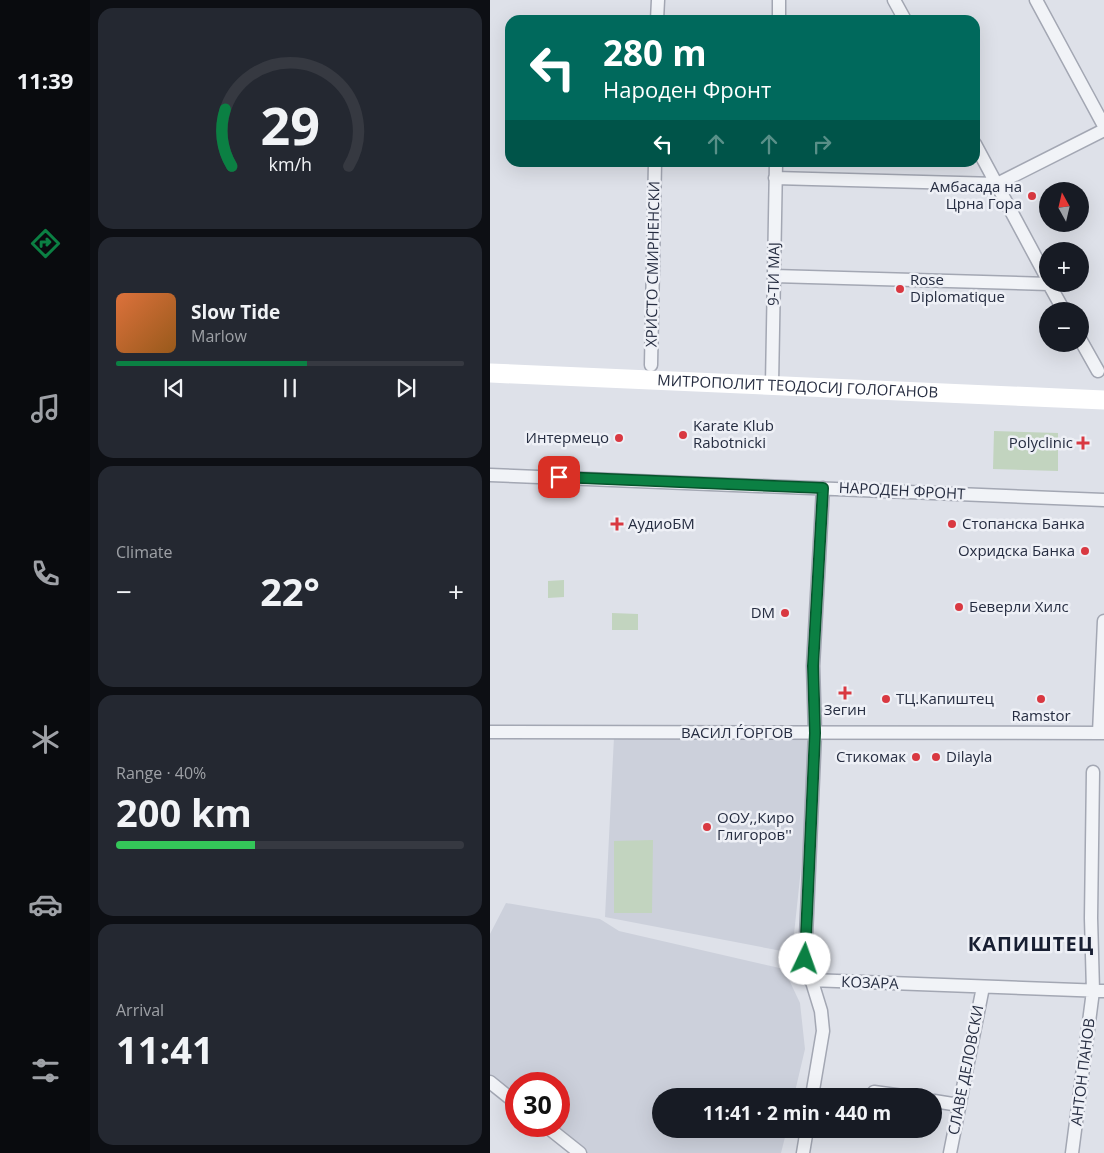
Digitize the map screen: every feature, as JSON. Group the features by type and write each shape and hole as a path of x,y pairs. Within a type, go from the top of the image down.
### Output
{"street":[{"path":"657,15 658,0"},
{"path":"779,0 779,15"},
{"path":"894,0 902,15"},
{"path":"1036,0 1104,126"},
{"path":"775,178 997,184 1104,130"},
{"path":"980,153 1039,263"},
{"name":"ХРИСТО СМИРНЕНСКИ","path":"651,365 655,167"},
{"name":"9-ТИ МАЈ","path":"772,385 776,167"},
{"path":"774,276 1039,284"},
{"path":"1087,352 1098,372"},
{"name":"МИТРОПОЛИТ ТЕОДОСИЈ ГОЛОГАНОВ","path":"490,373 1104,400"},
{"name":"НАРОДЕН ФРОНТ","path":"490,475 1104,500"},
{"path":"813,1088 823,1031 822,1011 810,980 805,959 815,733 813,666 823,488"},
{"path":"1102,733 1104,621"},
{"name":"ВАСИЛ ЃОРГОВ","path":"490,732 1102,733"},
{"path":"1093,772 1091,918 1099,991"},
{"name":"КОЗАРА","path":"810,980 1099,991"},
{"name":"СЛАВЕ ДЕЛОВСКИ","path":"950,1153 983,987"},
{"name":"АНТОН ПАНОВ","path":"1072,1153 1099,991"},
{"path":"490,1082 505,1094"},
{"path":"942,1102 959,1105"},
{"path":"560,1137 580,1153"},
{"path":"803,1153 806,1138"}],"shaded area":[{"name":"ООУ,,Киро Глигоров''","path":"614,737 815,737 792,953 605,917"},
{"path":"506,903 600,919 619,931 784,969 800,1003 805,1049 796,1088 652,1088 652,1138 785,1138 781,1153 587,1153 567,1137 570,1137 570,1072 505,1072 505,1088 490,1076 490,934"}],"green space":[{"path":"994,431 1058,433 1058,471 993,469"},
{"path":"564,580 564,597 548,598 548,581"},
{"path":"612,613 638,614 638,630 612,630"},
{"path":"653,840 652,913 614,913 614,841"}],"place":[{"name":"Амбасада на Црна Гора","path":"1032,196"},
{"name":"Rose Diplomatique","path":"900,289"},
{"name":"Karate Klub Rabotnicki","path":"683,435"},
{"name":"Интермецо","path":"619,438"},
{"name":"Polyclinic","path":"1083,443"},
{"name":"АудиоБМ","path":"617,524"},
{"name":"Стопанска Банка","path":"952,524"},
{"name":"Охридска Банка","path":"1085,551"},
{"name":"Беверли Хилс","path":"959,607"},
{"name":"DM","path":"785,613"},
{"name":"Зегин","path":"845,693"},
{"name":"ТЦ.Капиштец","path":"886,699"},
{"name":"Ramstor","path":"1041,699"},
{"name":"Стикомак","path":"916,757"},
{"name":"Dilayla","path":"936,757"},
{"name":"ООУ,,Киро Глигоров''","path":"707,827"}],"district":[{"name":"КАПИШТЕЦ","path":"1031,944"}],"route":[{"path":"559,477 823,488 813,666 815,733 805,959"}]}
